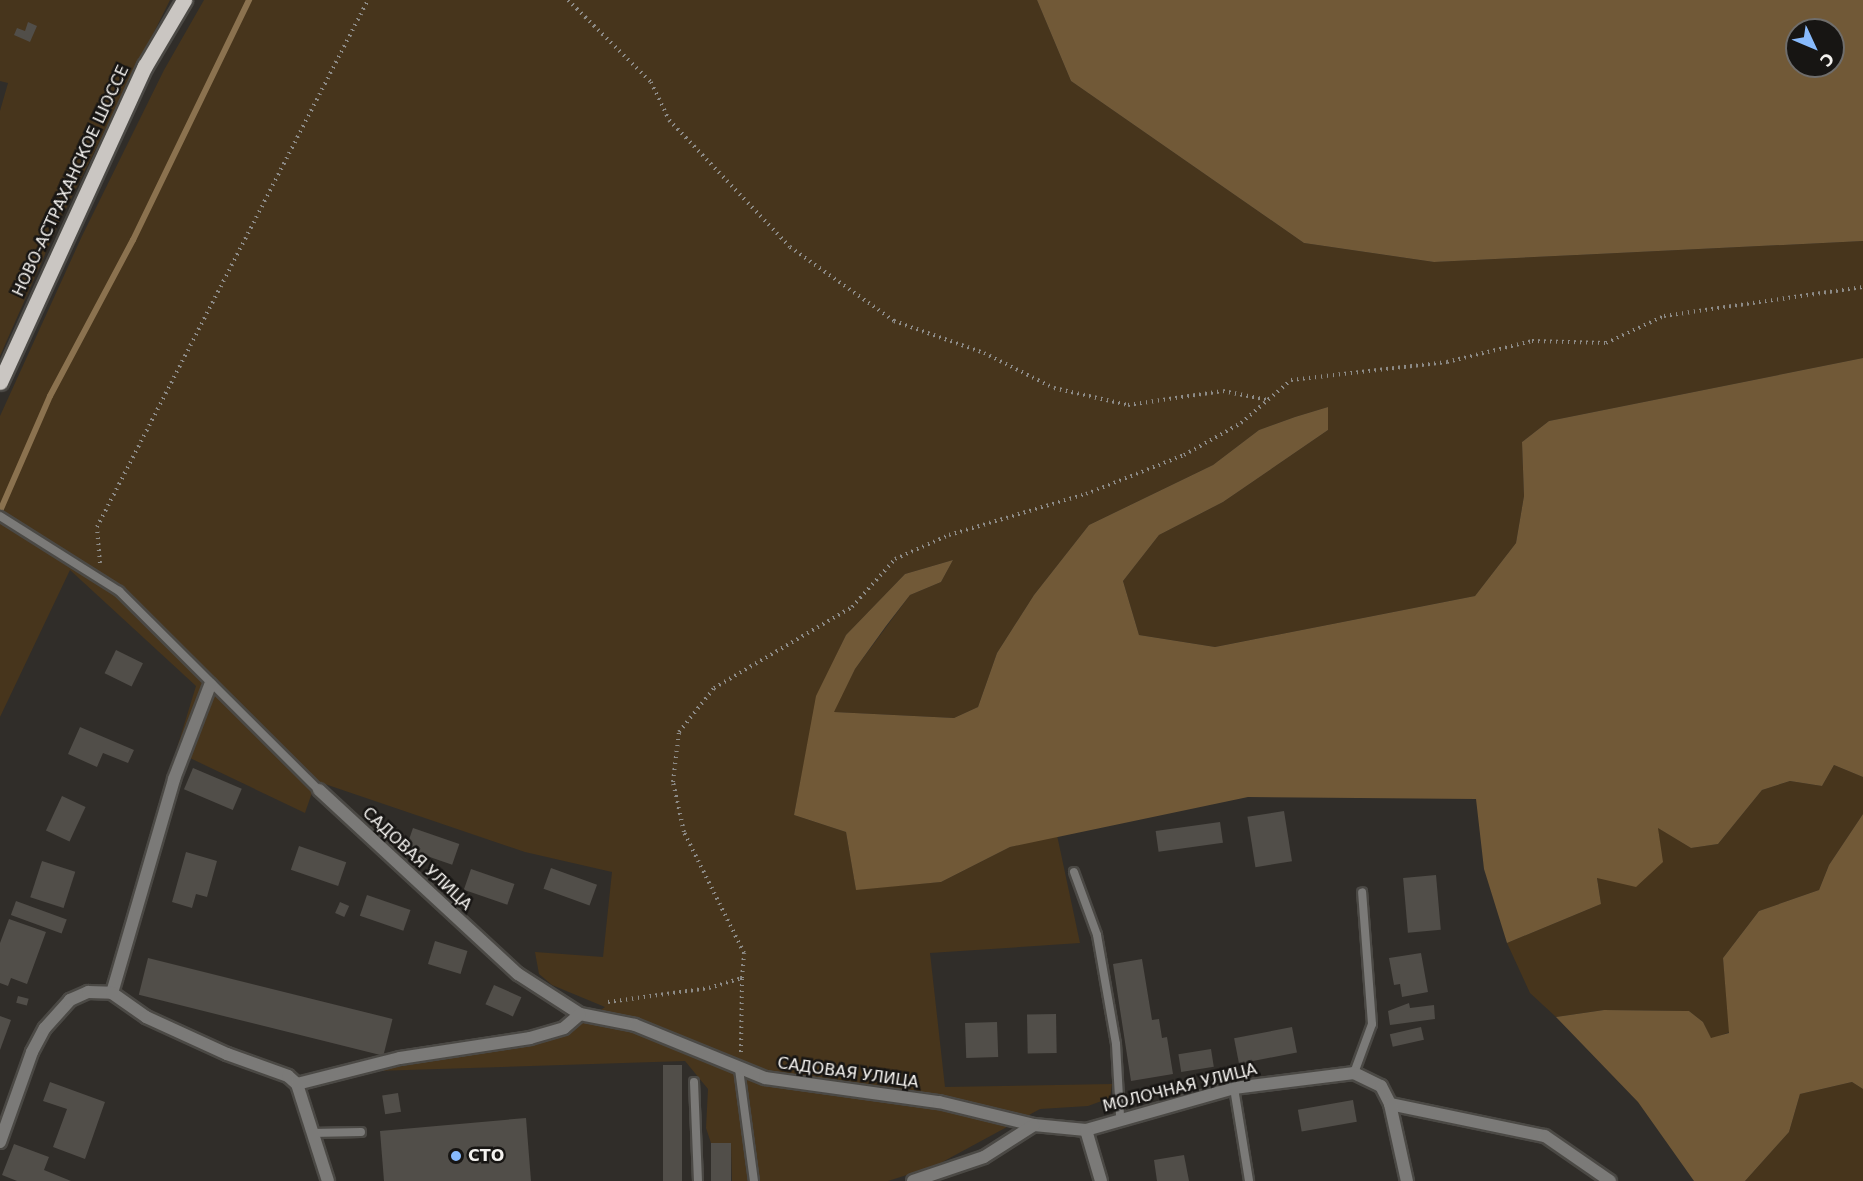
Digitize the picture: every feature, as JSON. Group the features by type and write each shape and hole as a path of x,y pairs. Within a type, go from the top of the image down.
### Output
{"main road":[{"name":"НОВО-АСТРАХАНСКОЕ ШОССЕ","path":"0,382 145,66 184,0"}],"street":[{"path":"112,993 174,779 210,685"},
{"name":"САДОВАЯ УЛИЦА","path":"319,790 519,974 580,1014 634,1025 739,1069 816,1087 939,1102 1034,1125 1086,1130"},
{"path":"0,1142 32,1052 58,1012 88,992 112,993 146,1017 227,1054 288,1076 297,1084 328,1181"},
{"path":"297,1084 400,1058 530,1038 564,1028 580,1014"},
{"path":"1354,1073 1381,1086 1390,1104 1407,1181"},
{"name":"МОЛОЧНАЯ УЛИЦА","path":"1086,1130 1120,1116 1234,1088 1354,1073"},
{"path":"1390,1104 1545,1136 1610,1181"},
{"path":"913,1181 984,1157 1034,1125"},
{"path":"1086,1130 1101,1181"}],"lane":[{"path":"0,516 119,591 210,685 319,790"},
{"path":"1074,872 1097,935 1116,1044 1120,1116"},
{"path":"1354,1073 1372,1024 1362,892"},
{"path":"739,1069 754,1181"},
{"path":"694,1082 698,1181"},
{"path":"1234,1088 1249,1181"},
{"path":"312,1133 361,1132"}],"path":[{"path":"119,591 100,562 97,527 368,0"},
{"path":"568,0 651,82 669,120 790,248 894,321 984,353 1054,388 1128,405 1223,391 1268,400"},
{"path":"739,1069 744,953 684,832 673,782 679,732 714,688 852,607 895,559 949,536 1086,494 1184,455 1241,423 1291,380 1447,362 1532,340 1606,343 1664,316 1863,287"},
{"path":"580,1014 602,1003 709,988 742,978"}],"shaded area":[{"path":"0,0 170,0 59,223 0,356 0,111 8,83 0,81"},
{"path":"204,0 1037,0 1071,81 1304,243 1434,262 1863,241 1863,358 1549,421 1522,442 1524,496 1516,543 1475,596 1215,647 1139,635 1123,581 1159,535 1223,502 1328,430 1328,407 1295,417 1259,430 1213,465 1089,525 1034,595 997,653 978,707 954,718 833,712 855,669 910,595 941,582 953,560 905,574 846,635 817,696 794,815 846,832 856,889 941,882 1010,847 1057,835 1080,943 930,953 945,1087 1112,1084 1110,1098 1088,1106 1040,1109 935,1166 888,1181 732,1181 731,1143 711,1143 706,1128 708,1089 685,1061 375,1071 565,1036 605,1007 552,985 539,974 535,952 603,957 612,872 525,852 316,781 305,813 192,759 177,748 196,686 70,570 0,717 0,416 82,236 164,70"},
{"path":"1037,0 1863,0 1863,241 1434,262 1304,243 1071,81"},
{"path":"1863,358 1863,777 1834,765 1822,786 1790,781 1762,790 1718,844 1691,848 1658,828 1663,862 1636,887 1597,878 1601,904 1507,943 1484,869 1476,799 1248,797 1010,847 941,882 856,890 846,832 794,815 816,696 846,635 905,574 953,560 941,582 910,595 855,669 834,712 954,718 978,707 997,653 1034,595 1089,525 1213,465 1259,430 1295,417 1328,407 1328,430 1223,502 1159,535 1123,581 1139,635 1215,647 1475,596 1516,543 1524,496 1522,442 1549,421"},
{"path":"1834,765 1863,777 1863,814 1829,865 1819,890 1759,911 1723,958 1730,1032 1711,1039 1703,1022 1689,1011 1604,1010 1556,1017 1530,993 1507,943 1601,904 1597,878 1657,827 1691,848 1718,844 1762,790 1790,781 1822,786"},
{"path":"1863,814 1863,1089 1852,1082 1800,1094 1789,1132 1745,1181 1694,1181 1638,1102 1556,1017 1604,1010 1689,1011 1703,1022 1711,1038 1729,1033 1723,958 1759,911 1819,890 1829,865"},
{"path":"1852,1082 1863,1089 1863,1181 1745,1181 1789,1132 1800,1094"}],"building":[{"path":"28,22 37,26 30,42 14,35 17,28 25,31"},
{"path":"116,650 143,663 132,687 105,673"},
{"path":"80,727 134,750 128,763 103,753 97,767 68,754"},
{"path":"193,768 242,789 233,810 184,789"},
{"path":"62,796 86,807 70,841 46,830"},
{"path":"1284,811 1292,861 1255,867 1247,817"},
{"path":"1220,822 1223,843 1159,852 1156,831"},
{"path":"413,828 459,844 452,865 406,849"},
{"path":"299,846 346,862 338,886 291,870"},
{"path":"186,852 217,861 207,897 196,894 192,908 172,902"},
{"path":"42,861 75,872 64,908 30,897"},
{"path":"551,868 597,885 590,905 543,889"},
{"path":"471,869 514,884 507,905 464,890"},
{"path":"1436,875 1441,930 1408,933 1403,878"},
{"path":"367,895 410,910 403,931 360,916"},
{"path":"16,901 67,919 62,934 11,915"},
{"path":"340,902 349,906 344,917 335,913"},
{"path":"9,919 46,932 27,984 11,978 8,986 0,983 0,943"},
{"path":"435,941 468,951 460,974 428,964"},
{"path":"1421,953 1428,992 1402,997 1400,984 1394,985 1389,958"},
{"path":"148,958 393,1019 383,1056 139,995"},
{"path":"1142,959 1152,1020 1159,1019 1162,1038 1167,1037 1173,1074 1131,1081 1113,964"},
{"path":"494,985 521,997 513,1016 485,1004"},
{"path":"18,996 29,999 27,1006 16,1003"},
{"path":"1409,1003 1410,1008 1434,1005 1435,1019 1390,1025 1388,1011"},
{"path":"1056,1014 1057,1053 1028,1054 1027,1015"},
{"path":"0,1016 11,1020 0,1050"},
{"path":"997,1022 998,1057 966,1058 965,1023"},
{"path":"1292,1027 1297,1053 1239,1064 1234,1038"},
{"path":"1421,1027 1424,1040 1393,1047 1390,1034"},
{"path":"1211,1049 1214,1067 1181,1072 1178,1054"},
{"path":"663,1065 682,1065 682,1181 663,1181"},
{"path":"50,1082 105,1102 85,1159 53,1147 67,1109 43,1101"},
{"path":"398,1093 401,1112 385,1114 382,1096"},
{"path":"1353,1100 1357,1122 1302,1131 1298,1110"},
{"name":"СТО","path":"526,1118 531,1181 384,1181 380,1131"},
{"path":"711,1143 731,1143 731,1181 711,1181"},
{"path":"14,1144 49,1157 44,1170 71,1181 17,1181 2,1175"},
{"path":"1184,1155 1189,1181 1157,1181 1154,1160"}],"waterway":[{"path":"0,511 50,396 133,240 249,0"}],"place":[{"name":"СТО","path":"456,1156"}]}
